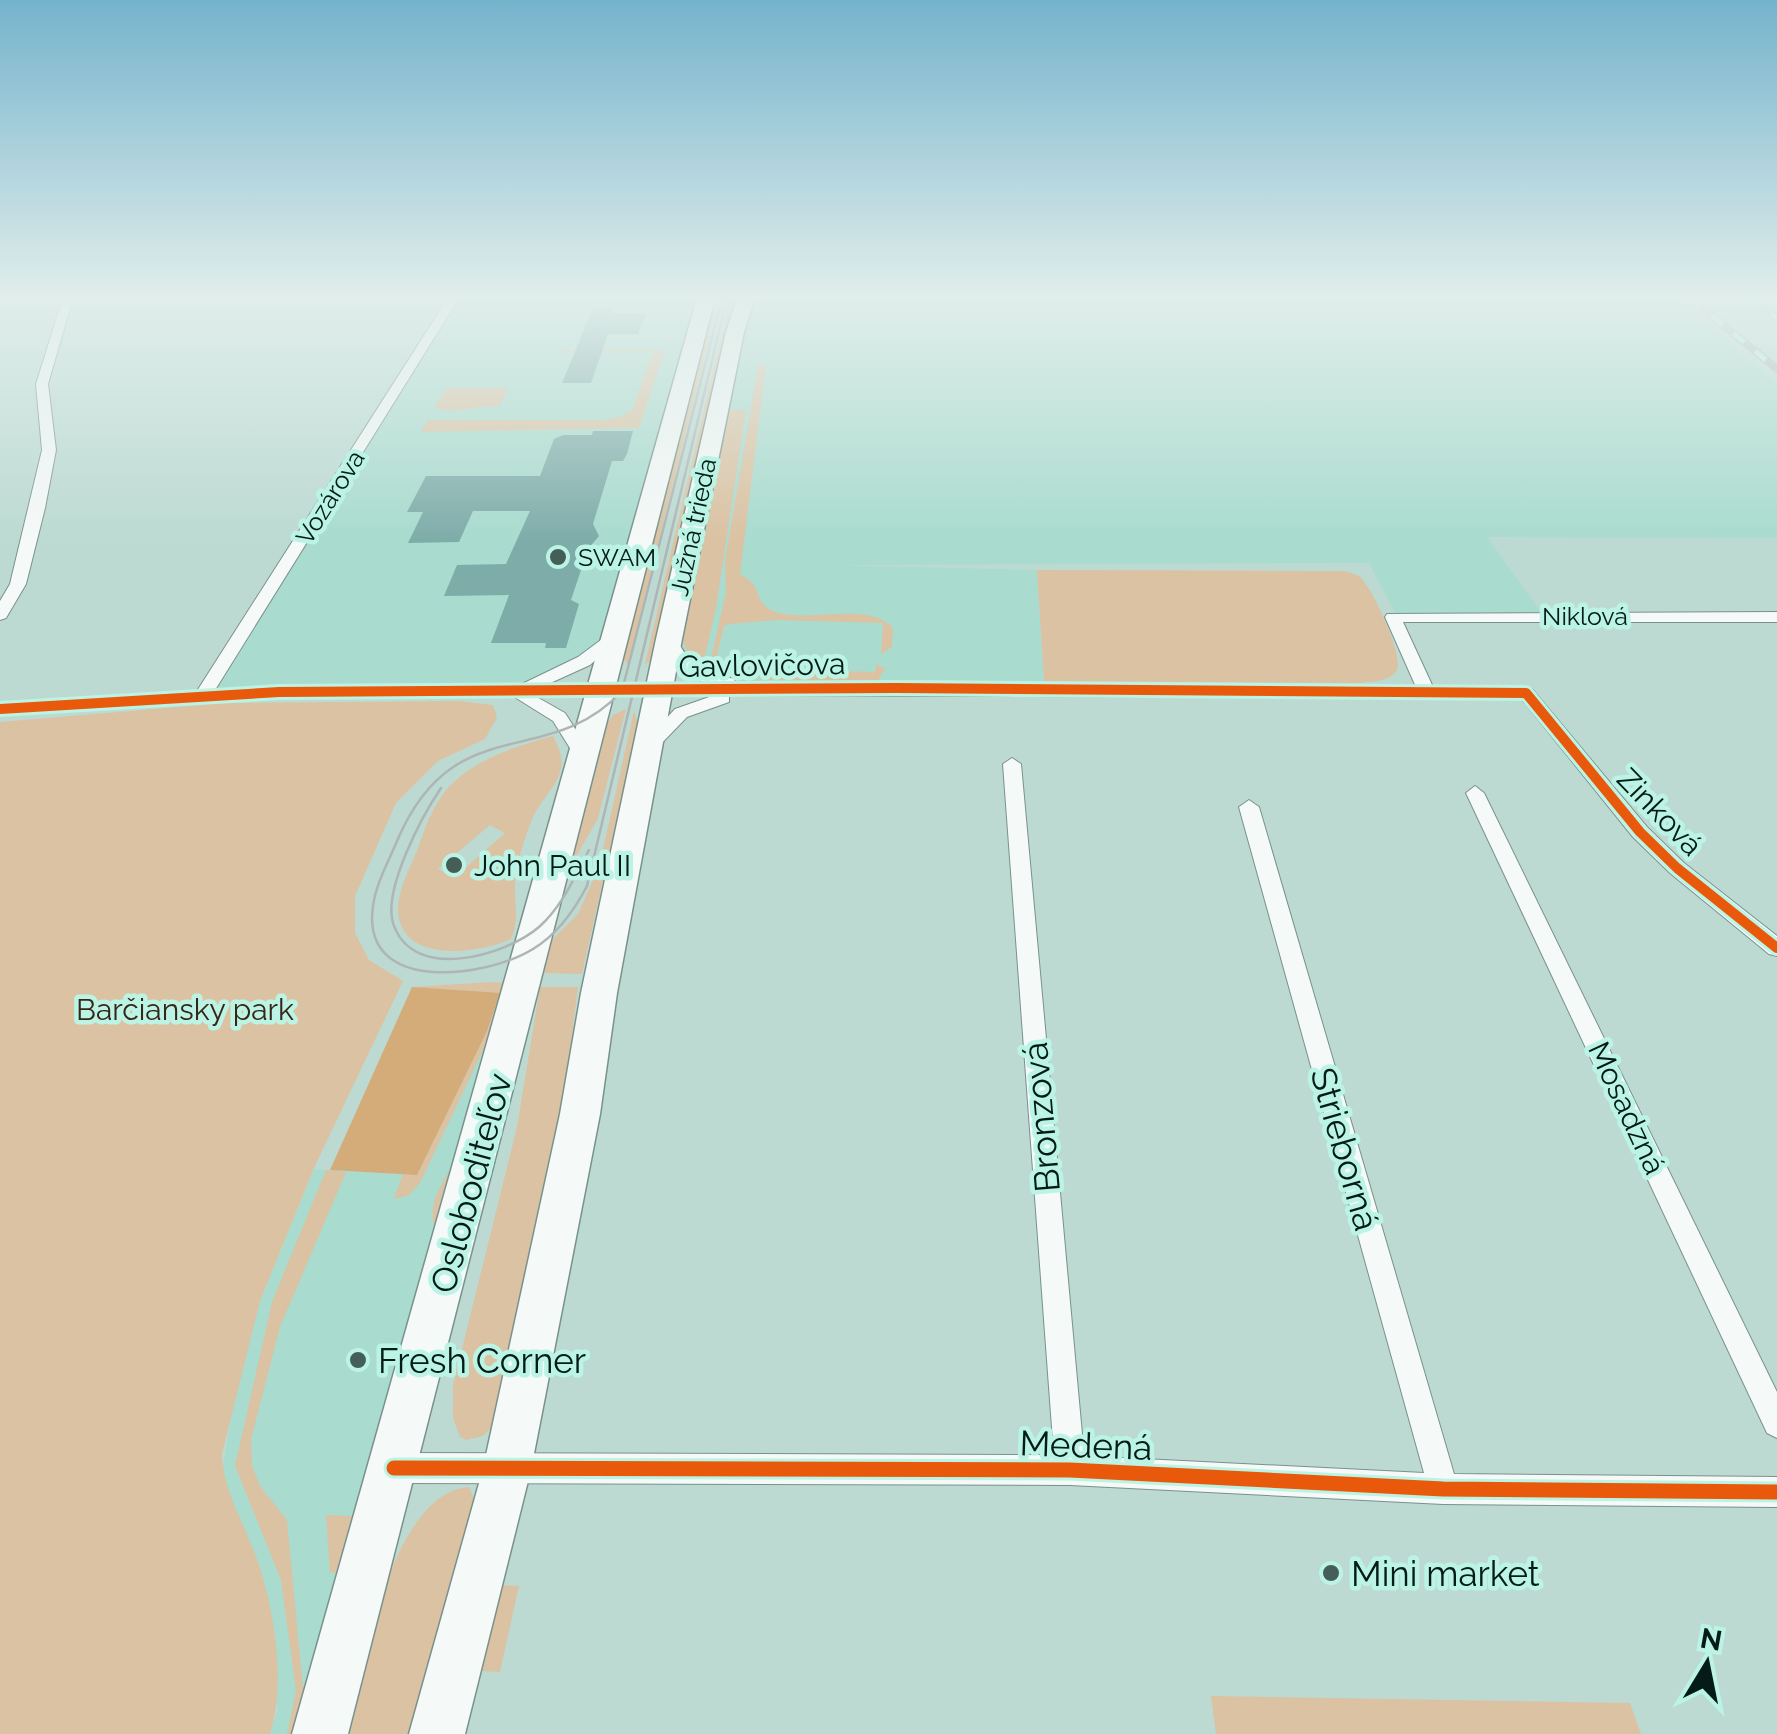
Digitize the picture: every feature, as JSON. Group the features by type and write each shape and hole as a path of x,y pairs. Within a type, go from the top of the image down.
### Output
{"main road":[{"name":"Južná trieda","path":"618,632 685,379"},
{"name":"Južná trieda","path":"669,639 728,379"},
{"name":"Osloboditeľov","path":"320,1734 618,632"},
{"path":"437,1734 507,1469 580,1114 598,994 669,639"}],"street":[{"path":"0,615 18,584 38,508 48,450 44,379"},
{"name":"Vozárova","path":"204,694 403,379"},
{"name":"Niklová","path":"1427,693 1393,618 1774,620"},
{"path":"510,693 574,667 618,632"},
{"path":"669,639 674,656 687,669 715,680 765,689"},
{"path":"651,744 689,709 765,689"},
{"name":"Gavlovičova","path":"0,710 204,694 765,689 1526,694"},
{"path":"510,693 534,700 558,717 585,758"},
{"name":"Zinková","path":"1526,694 1640,832 1677,868 1777,948"},
{"name":"Bronzová","path":"1012,764 1070,1470"},
{"name":"Mosadzná","path":"1475,793 1777,1423"},
{"name":"Strieborná","path":"1249,807 1442,1490"},
{"name":"Medená","path":"394,1468 1070,1470 1442,1490 1777,1492"}],"shaded area":[{"path":"403,379 685,379 618,632 593,655 510,693 204,694"},
{"path":"730,379 1773,379 1777,382 1777,538 1487,537 1541,612 1396,614 1369,563 822,565 1037,570 1044,681 903,680 765,689 715,680 674,656"},
{"path":"412,987 500,993 487,1031 417,1175 330,1170"},
{"path":"514,1022 320,1734 270,1734 278,1708 222,1473 232,1407 260,1301 314,1169 417,1175 487,1031"}],"green space":[{"path":"643,379 655,379 639,428 421,432 428,420 602,420 620,417 633,409"},
{"path":"692,379 699,379 628,664 624,660"},
{"path":"711,379 719,379 652,660 645,664"},
{"path":"756,379 764,379 740,574 752,583 765,606 782,614 852,614 882,620 893,629 892,647 881,654 883,623 776,620 730,624 724,626 715,663 749,664 748,669 875,672 876,664 885,669 878,680 774,680 708,672 709,667 750,675 751,672 710,663 726,592 725,561"},
{"path":"447,388 508,388 500,406 438,409 435,406"},
{"path":"727,410 746,410 716,608 702,668 690,659 681,636"},
{"path":"1037,570 1344,571 1359,576 1371,593 1396,651 1397,670 1385,679 1360,683 1044,681"},
{"name":"Barčiansky park","path":"458,701 493,705 497,718 485,739 438,761 396,803 355,896 355,933 369,960 403,981 314,1168 260,1301 222,1454 227,1483 259,1565 274,1627 278,1671 270,1734 0,1734 0,722 225,703"},
{"path":"626,709 598,818 571,866 607,724 613,715"},
{"path":"634,711 638,724 582,974 543,973 550,942 578,914 599,867"},
{"path":"553,736 562,762 560,773 537,810 523,845 511,939 460,951 425,947 411,939 401,926 399,899 428,821 442,796 477,765","holes":["490,825 505,833 454,878 438,869"]},
{"path":"503,983 493,1029 420,1183 409,1195 394,1199 403,1174 417,1175 487,1031 500,994 412,987"},
{"path":"540,987 578,987 561,1123 493,1426 483,1436 466,1440 460,1437 453,1418 453,1385 517,1127"},
{"path":"456,1159 341,1572 330,1573 326,1515 352,1516 435,1229 435,1201"},
{"path":"326,1170 346,1172 280,1327 251,1439 252,1466 260,1486 287,1520 304,1699 295,1734 287,1734 296,1691 281,1580 235,1466 272,1302"},
{"path":"469,1487 473,1496 472,1522 414,1734 345,1734 371,1630 400,1551 419,1519 442,1497"},
{"path":"500,1585 519,1586 500,1672 481,1671"},
{"path":"1211,1696 1630,1703 1641,1734 1216,1734"}],"building":[{"path":"564,379 592,379 591,383 562,383"},
{"path":"593,431 633,431 623,461 612,461 593,524 599,536 588,549 571,600 579,604 566,648 545,648 546,643 491,643 509,595 444,596 457,565 506,564 530,511 473,511 459,542 408,543 423,512 407,512 426,476 540,476 554,439 563,435 592,435"}],"tram line":[{"path":"701,379 622,691 593,715 563,730 473,756 446,772 420,799 397,841 373,906 374,935 386,954 406,966 431,972 458,972 512,959 533,949 558,929 587,886 708,379"},
{"path":"441,788 415,834 399,873 391,909 403,942 419,953 460,958 483,954 524,938 555,910 589,850"}],"cycle path":[{"path":"0,709 279,692 896,688 1526,693 1640,832 1677,868 1777,948"},
{"path":"394,1468 1070,1470 1443,1489 1777,1492"}],"place":[{"name":"SWAM","path":"558,557"},
{"name":"John Paul II","path":"454,865"},
{"name":"Fresh Corner","path":"358,1360"},
{"name":"Mini market","path":"1331,1573"}]}
